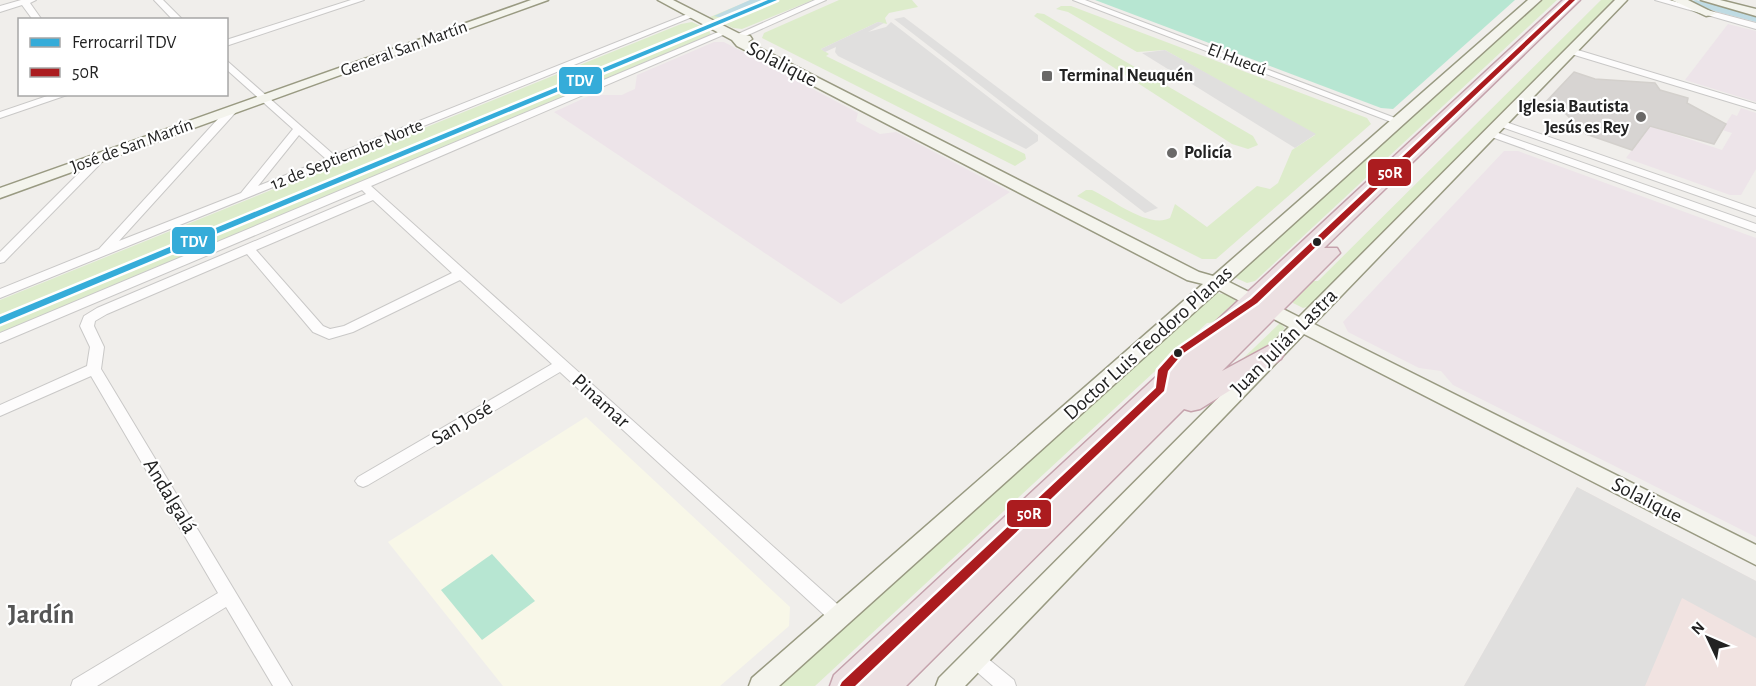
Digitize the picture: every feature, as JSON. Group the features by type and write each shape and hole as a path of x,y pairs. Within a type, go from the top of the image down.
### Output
{"highway":[{"path":"883,686 1141,435 1262,305 1572,0"},
{"path":"846,686 1262,305 1589,0"},
{"path":"1141,435 1213,387 1272,353"}],"street":[{"path":"158,0 177,18"},
{"path":"319,0 332,9"},
{"path":"228,42 360,0"},
{"name":"General San Martín","path":"265,99 542,0"},
{"name":"Solalique","path":"664,0 731,35 741,43 1194,276 1216,282 1756,556"},
{"path":"0,338 363,185 822,0"},
{"name":"El Huecú","path":"1077,0 1398,121"},
{"name":"Doctor Luis Teodoro Planas","path":"761,686 1534,0"},
{"name":"Juan Julián Lastra","path":"948,686 1272,353 1621,0"},
{"path":"1659,0 1756,26"},
{"path":"1677,0 1710,14"},
{"path":"1707,0 1756,13"},
{"path":"0,9 28,1 37,18"},
{"name":"12 de Septiembre Norte","path":"0,294 693,15"},
{"path":"1571,51 1756,107"},
{"path":"228,65 333,160"},
{"path":"0,116 59,96"},
{"name":"José de San Martín","path":"0,193 265,99"},
{"path":"101,254 232,110"},
{"path":"1495,128 1756,213"},
{"path":"1495,128 1756,228"},
{"path":"245,195 299,129"},
{"path":"0,259 102,156"},
{"name":"Pinamar","path":"363,185 839,617"},
{"path":"0,411 94,369 97,347 87,326 89,319 98,313 374,195"},
{"path":"249,249 318,329 329,334 348,329 460,274"},
{"path":"73,307 80,315 89,319"},
{"name":"San José","path":"363,481 561,365"},
{"name":"Andalgalá","path":"94,369 283,686"},
{"path":"80,686 229,596"},
{"path":"975,659 1007,686"}],"shaded area":[{"path":"904,17 1158,208 1145,213 894,19"},
{"path":"878,22 884,23 868,32 886,27 891,22 1038,135 1038,141 1026,149 838,56 835,52 836,47 825,52 821,49"},
{"path":"1728,24 1756,31 1756,102 1685,80"},
{"path":"714,42 724,42 858,113 856,121 880,134 896,132 1010,192 841,304 554,112 591,95 622,95 635,89 637,75"},
{"path":"1165,50 1316,134 1295,148 1142,53"},
{"path":"1741,108 1756,113 1756,169 1741,195 1730,195 1626,158 1650,126 1722,150 1732,133 1722,130 1732,114 1737,116"},
{"path":"1504,151 1518,151 1756,238 1756,537 1453,385 1441,371 1419,368 1348,332 1343,322"},
{"path":"586,417 790,607 789,626 720,686 503,686 388,542"},
{"path":"1577,487 1756,581 1756,686 1464,686"},
{"path":"1577,487 1756,581 1756,638 1682,598 1645,686 1464,686"}],"green space":[{"path":"751,0 813,0 742,29 733,28 710,17"},
{"path":"839,0 912,0 918,7 889,13 885,18 887,24 878,22 821,49 829,54 826,56 1025,154 1026,159 1015,166 762,38 764,33"},
{"path":"1095,0 1515,0 1393,109 1381,108"},
{"path":"1542,0 1557,0 1255,281 1247,283 1236,278 1237,272"},
{"path":"1601,0 1613,0 1311,306 1303,308 1293,303 1292,299 1309,281 1318,281"},
{"path":"1061,6 1071,6 1367,118 1371,124 1216,259 1202,259 1077,196 1086,190 1092,190 1131,212 1152,220 1170,218 1175,204 1207,227 1257,186 1270,189 1278,183 1292,150 1315,135 1165,50 1137,52 1068,12 1056,9"},
{"path":"1037,13 1044,14 1253,136 1258,145 1248,149 1232,144 1034,16"},
{"path":"692,22 709,30 711,35 0,335 0,300 681,24"},
{"path":"1217,293 1230,295 1237,303 1220,322 1207,323 815,686 777,686"},
{"path":"1280,323 1285,328 1260,354 1233,368"},
{"path":"492,554 535,601 482,640 441,590"}],"building":[{"name":"Iglesia Bautista Jesús es Rey","path":"1574,72 1595,79 1655,83 1660,90 1688,98 1687,103 1726,124 1714,144 1650,126 1632,150 1586,134 1563,111 1543,105"}],"waterway":[{"path":"719,16 759,0"},
{"path":"1695,3 1756,19"}],"rail line":[{"name":"TDV","path":"0,321 774,0"}],"transit line":[{"name":"50R","path":"846,686 1161,389 1163,370 1179,352 1254,301 1572,0"}],"place":[{"name":"Terminal Neuquén","path":"1047,76"},
{"name":"Iglesia Bautista Jesús es Rey","path":"1641,117"},
{"name":"Policía","path":"1172,153"}],"district":[{"name":"Jardín","path":"41,614"}]}
